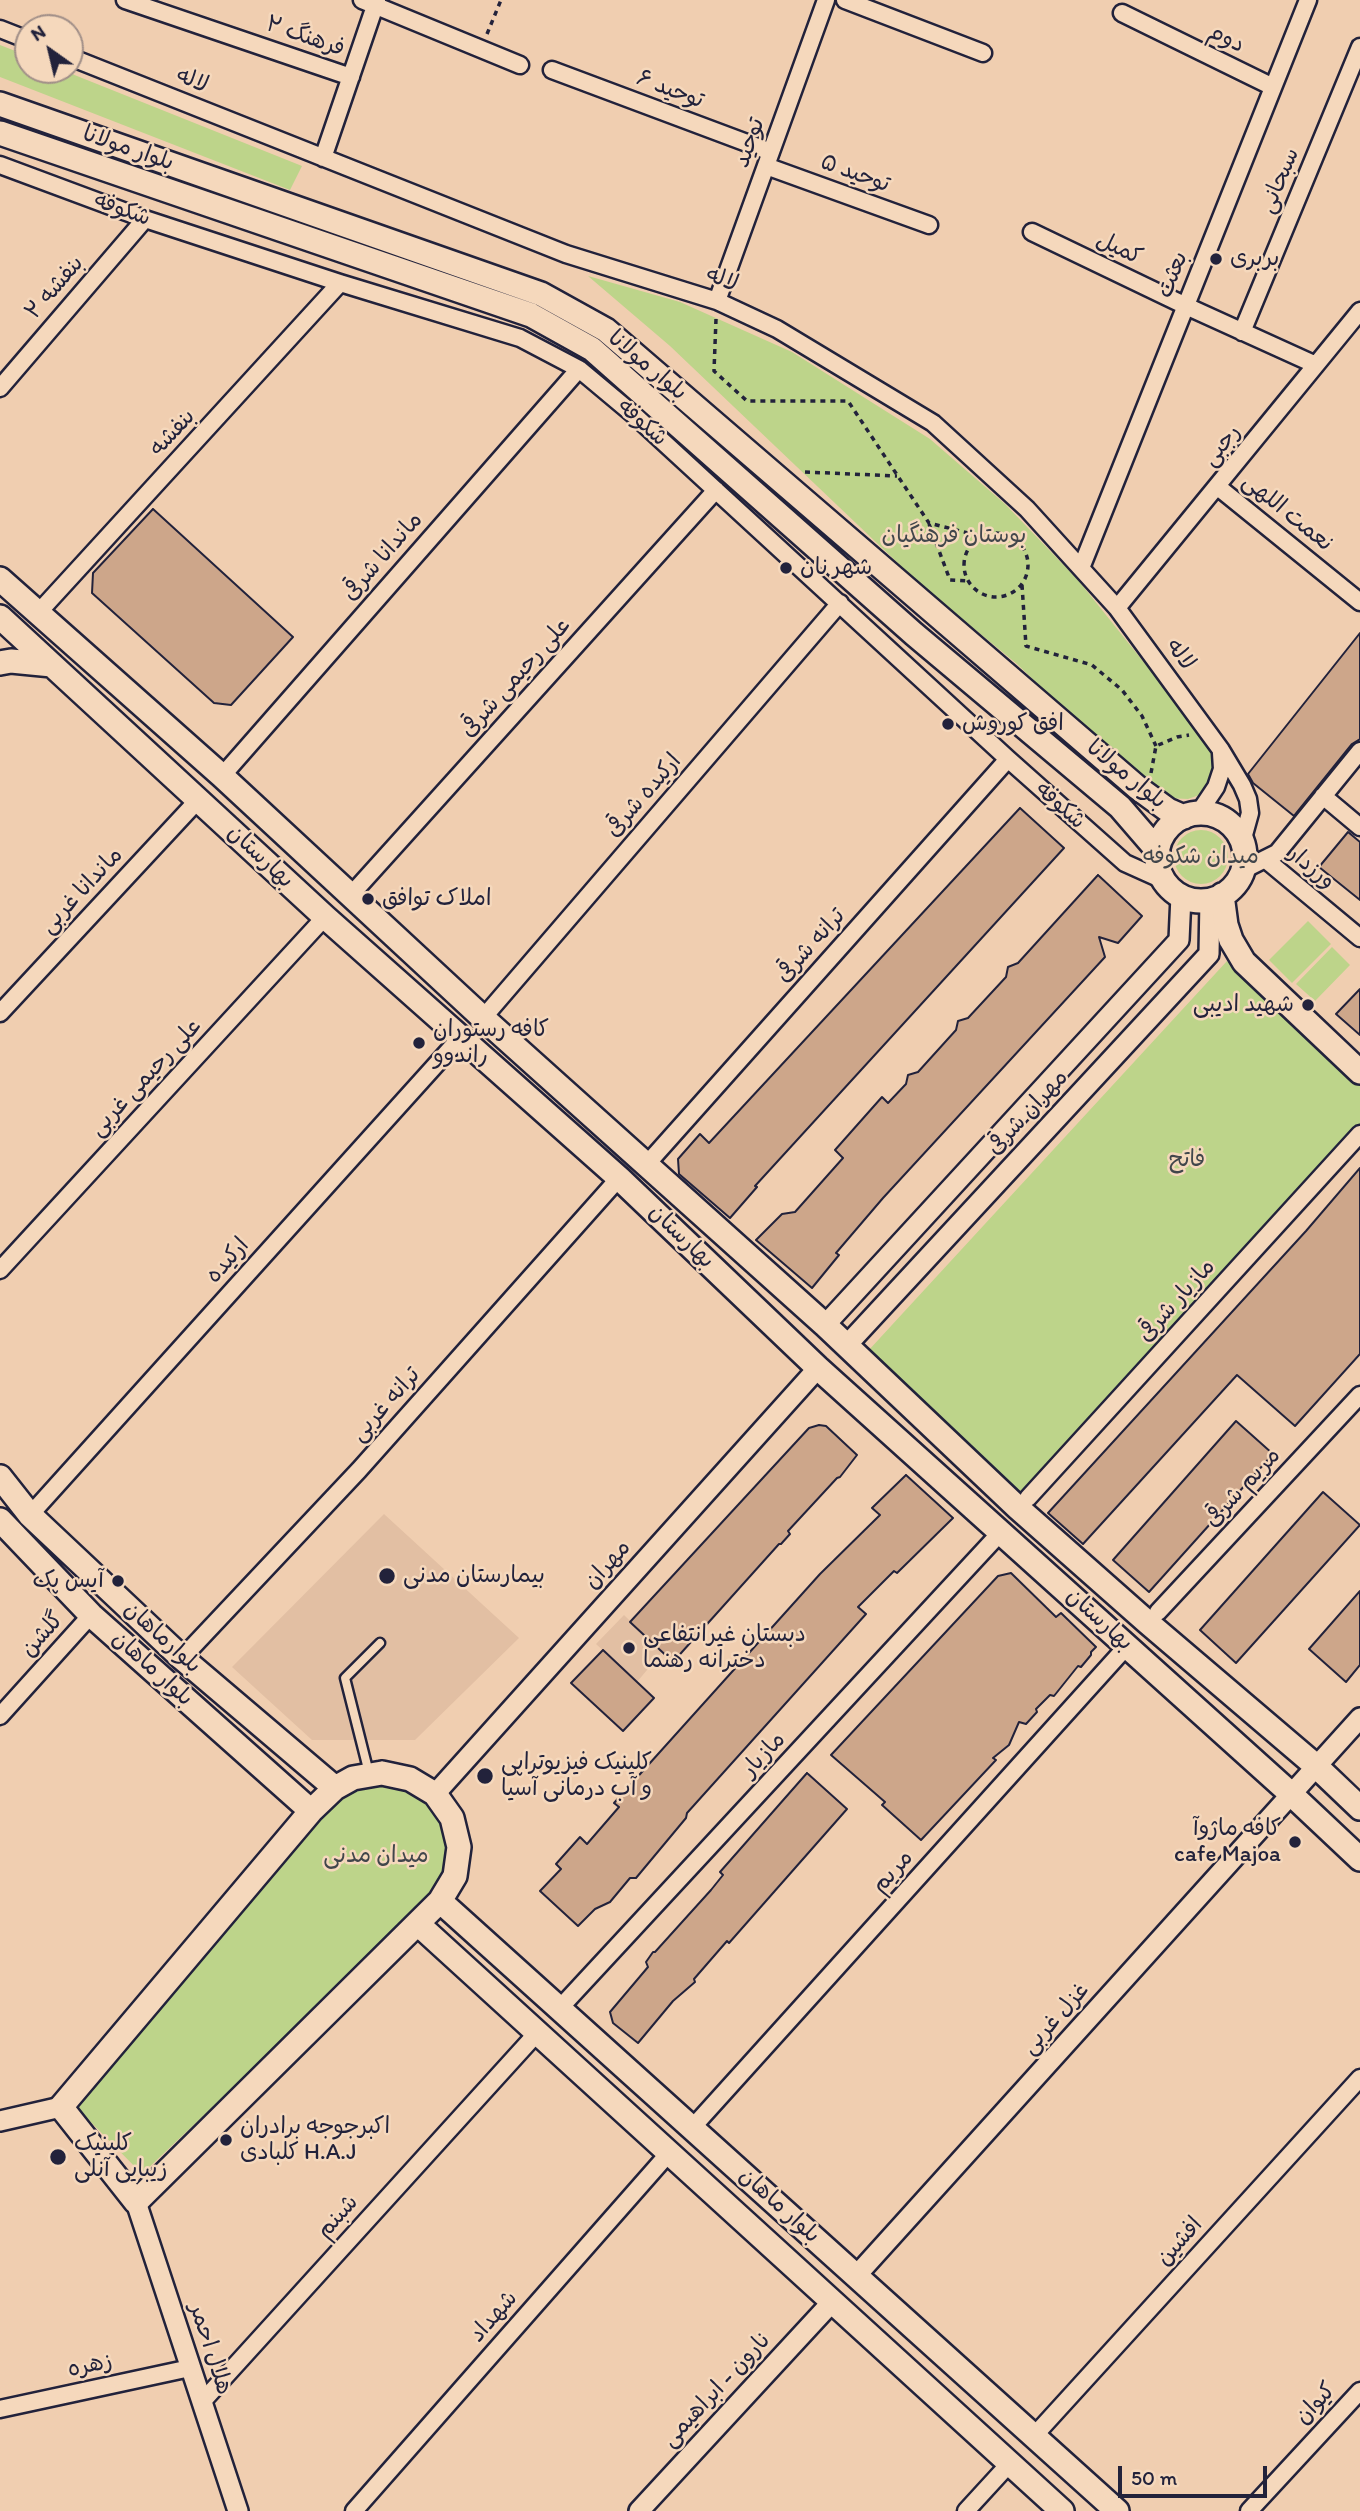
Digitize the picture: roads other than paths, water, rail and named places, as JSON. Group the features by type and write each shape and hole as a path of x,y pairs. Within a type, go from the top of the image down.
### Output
{"main road":[{"name":"بلوار مولانا","path":"0,104 541,294 606,330 1147,795 1168,810 1191,815"},
{"name":"بلوار مولانا","path":"0,133 531,315 592,349 914,634 1120,807 1158,851"},
{"name":"بهارستان","path":"0,579 222,776 483,1018 825,1325 1017,1508 1316,1766 1360,1808"},
{"name":"بهارستان","path":"0,617 325,917 619,1178 818,1368 1360,1859"},
{"path":"0,663 11,661 52,665"},
{"path":"1191,815 1217,816 1238,834 1242,842 1245,858 1243,870 1238,880 1216,898 1190,900 1173,889 1158,862 1160,842 1169,827 1191,815"},
{"path":"1216,898 1231,940 1244,962 1360,1072"},
{"name":"بلوارماهان","path":"0,1477 30,1515 182,1658 335,1788"},
{"name":"بلوار ماهان","path":"4,1532 91,1615 311,1811"},
{"path":"382,1773 410,1779 435,1794 452,1818 459,1847 455,1876 440,1901 136,2202 61,2107 311,1811 335,1788 353,1778 382,1773"},
{"name":"بلوار ماهان","path":"440,1901 1117,2511"},
{"name":"بلوار ماهان","path":"418,1924 1062,2511"}],"street":[{"name":"فرهنگ ۲","path":"125,0 351,77"},
{"name":"توحید","path":"717,301 826,0"},
{"path":"845,0 983,53"},
{"name":"بعثت","path":"1081,568 1308,0"},
{"path":"324,158 351,77 371,2 520,65"},
{"name":"دوم","path":"1122,13 1273,87"},
{"name":"سبحانی","path":"1242,332 1360,47"},
{"name":"لاله","path":"84,63 566,254 717,301 777,329 933,423 1027,509 1117,608 1221,750 1242,785 1250,813 1242,842"},
{"name":"توحید ۶","path":"552,70 768,159"},
{"name":"توحید ۵","path":"768,159 929,225"},
{"name":"شکوفه","path":"0,165 145,219 340,284 520,338 579,369 634,415 1008,760 1125,863 1173,889"},
{"name":"بنفشه ۲","path":"0,388 145,219"},
{"name":"کمیل","path":"1032,232 1316,365"},
{"name":"بنفشه","path":"38,613 340,284"},
{"name":"رجبی","path":"1117,608 1360,311"},
{"name":"ماندانا شرقی","path":"222,776 579,369"},
{"name":"نعمت اللهی","path":"1218,487 1360,601"},
{"name":"علی رحیمی شرقی","path":"350,896 716,490"},
{"name":"ارکیده شرقی","path":"483,1018 840,603"},
{"path":"1191,815 1216,787 1222,769 1221,750"},
{"path":"1243,870 1277,853 1360,751"},
{"name":"ترانه شرقی","path":"647,1164 1008,760"},
{"path":"1324,796 1360,827"},
{"name":"ماندانا غربی","path":"0,1013 198,800"},
{"name":"ورزدار","path":"1265,859 1360,939"},
{"name":"مهران شرقی","path":"825,1325 1179,940 1173,889"},
{"name":"مهران شرقی","path":"846,1346 1209,954 1216,898"},
{"name":"علی رحیمی غربی","path":"0,1270 325,917"},
{"name":"ارکیده","path":"30,1515 460,1038"},
{"name":"مازیار شرقی","path":"1028,1498 1360,1134"},
{"name":"ترانه غربی","path":"182,1658 359,1470 619,1178"},
{"name":"مهران","path":"435,1794 818,1368"},
{"name":"مریم شرقی","path":"1158,1612 1360,1395"},
{"name":"مازیار","path":"559,2009 1002,1532"},
{"name":"گلشن","path":"0,1716 91,1615"},
{"name":"مریم","path":"692,2128 1127,1646"},
{"name":"غزل غربی","path":"856,2276 1360,1718"},
{"name":"شبنم","path":"202,2402 537,2033"},
{"name":"افشین","path":"1034,2436 1360,2078"},
{"path":"0,2121 61,2107"},
{"name":"شهداد","path":"354,2511 669,2153"},
{"name":"هلال احمر","path":"136,2202 238,2511"},
{"name":"نارون - ابراهیمی","path":"639,2511 832,2302"},
{"name":"زهره","path":"0,2409 190,2368"},
{"name":"کیوان","path":"1249,2511 1360,2390"},
{"path":"966,2511 1010,2463"}],"lane":[{"path":"370,1775 345,1678 380,1643"}],"place":[{"name":"بربری","path":"1216,259"},
{"name":"شهر نان","path":"786,568"},
{"name":"افق کوروش","path":"948,724"},
{"name":"املاک توافق","path":"368,899"},
{"name":"شهید ادیبی","path":"1308,1005"},
{"name":"کافه رستوران راندوو","path":"419,1043"},
{"name":"بیمارستان مدنی","path":"387,1576"},
{"name":"آیس پک","path":"118,1581"},
{"name":"دبستان غیرانتفاعی دخترانه رهنما","path":"629,1648"},
{"name":"کلینیک فیزیوتراپی و آب درمانی آسیا","path":"485,1776"},
{"name":"کافه ماژوآ cafe Majoa","path":"1295,1842"},
{"name":"اکبرجوجه برادران کلبادی H.A.J","path":"226,2140"},
{"name":"کلینیک زیبایی آنلی","path":"58,2157"}],"park label":[{"name":"بوستان فرهنگیان","path":"954,536"},
{"name":"میدان شکوفه","path":"1201,857"},
{"name":"فاتح","path":"1187,1160"},
{"name":"میدان مدنی","path":"376,1856"}]}
